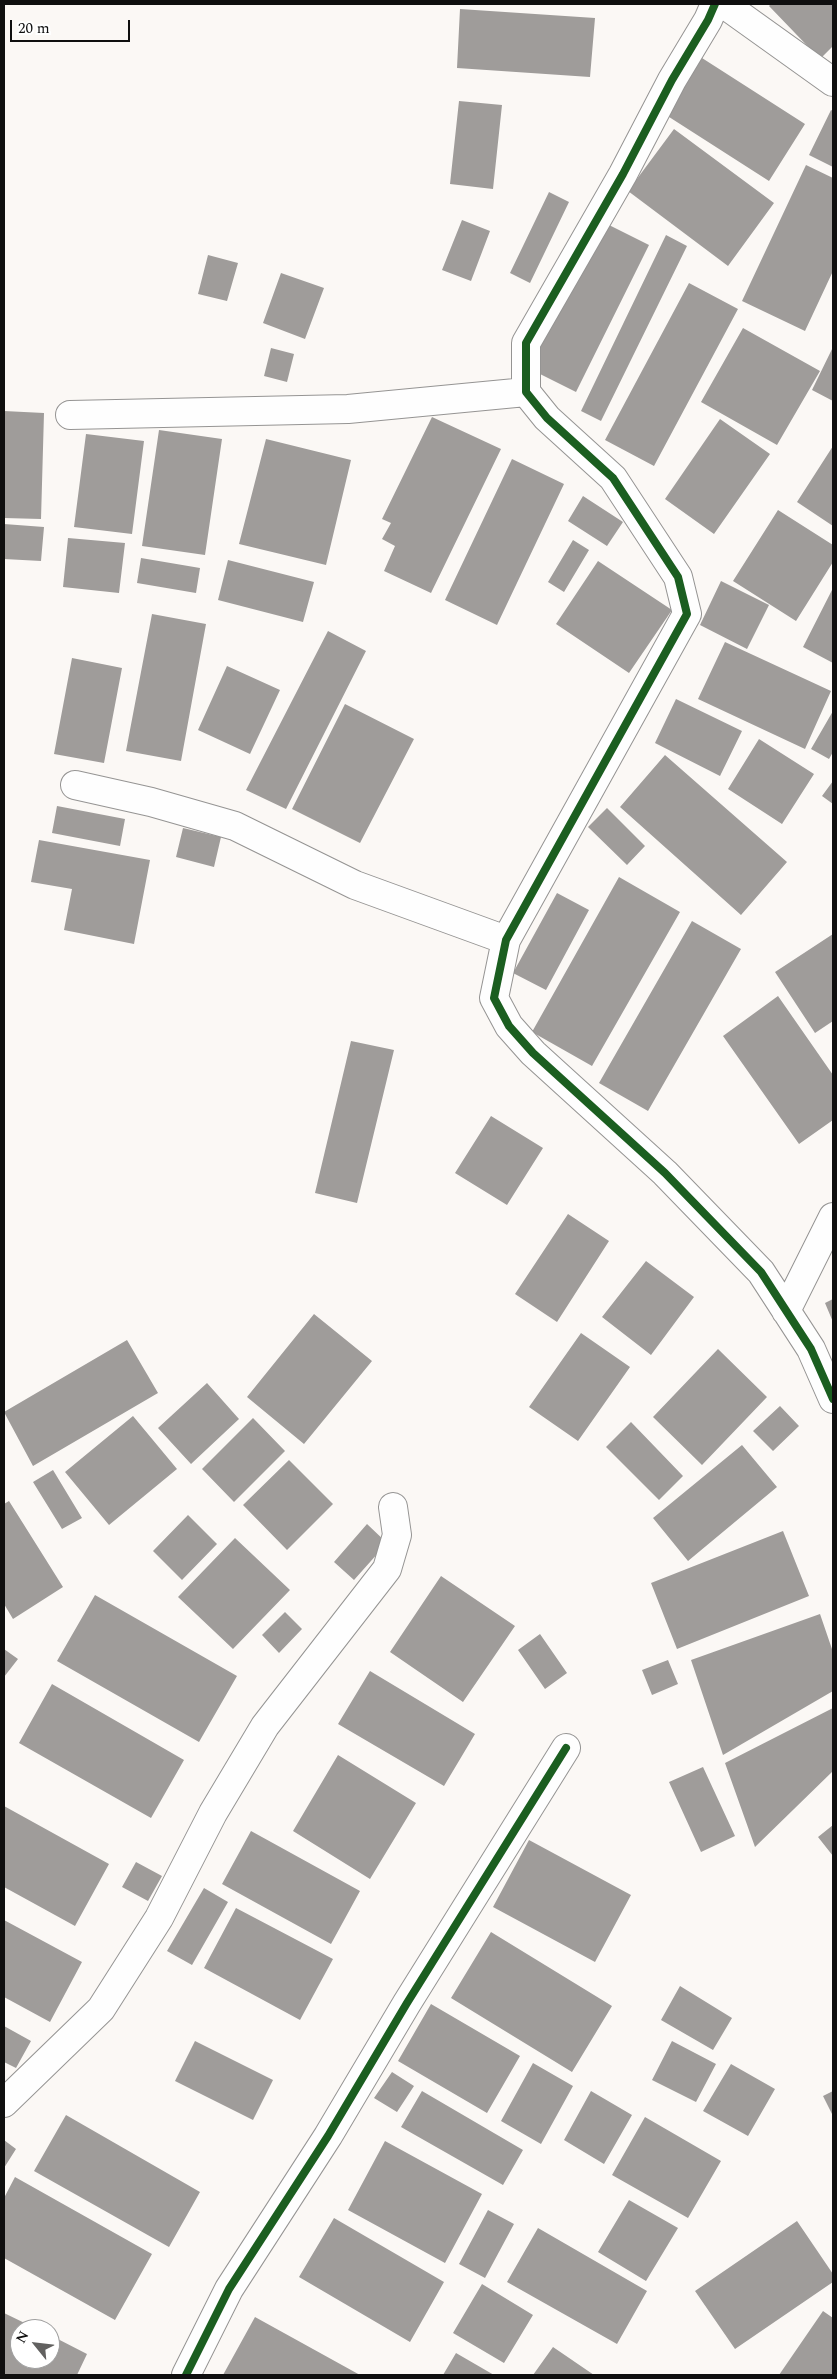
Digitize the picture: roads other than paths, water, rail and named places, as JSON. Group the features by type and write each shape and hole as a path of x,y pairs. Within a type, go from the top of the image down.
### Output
{"street":[{"path":"715,4 708,20 672,80 622,174 526,343 526,392 547,418 613,478 678,577 687,614 506,940 494,998 509,1026 533,1053 665,1174 761,1272 811,1349 833,1398"},
{"path":"724,4 833,82"},
{"path":"70,416 348,409 526,392"},
{"path":"75,785 151,802 235,826 355,885 506,940"},
{"path":"786,1311 833,1217"},
{"path":"4,2102 101,2009 159,1918 213,1813 265,1726 387,1570 397,1535 393,1507"},
{"path":"186,2375 229,2289 328,2136 407,2003 566,1748"}]}
